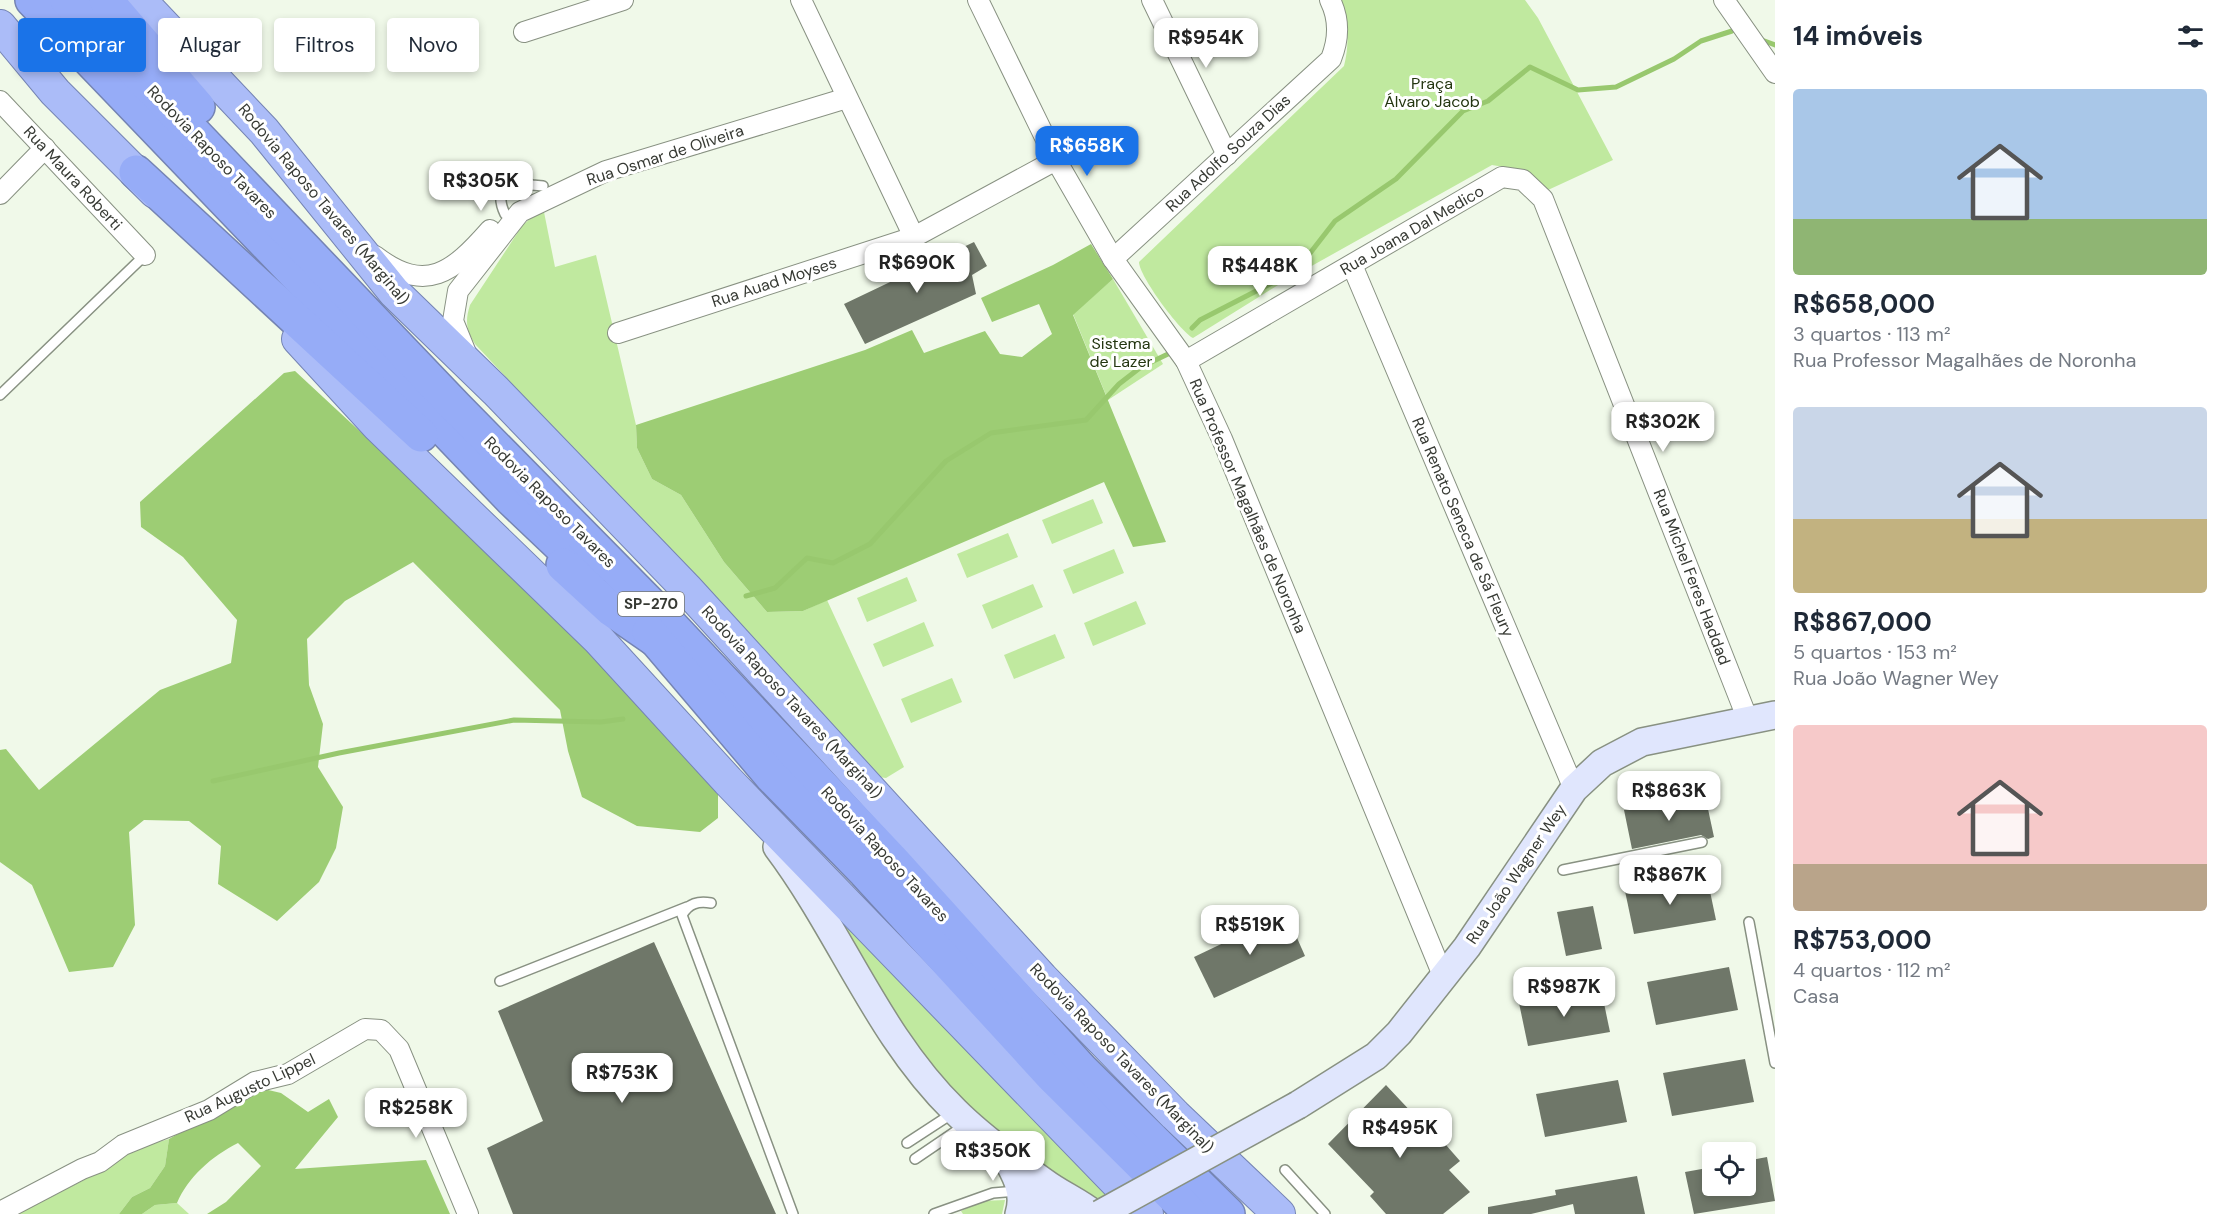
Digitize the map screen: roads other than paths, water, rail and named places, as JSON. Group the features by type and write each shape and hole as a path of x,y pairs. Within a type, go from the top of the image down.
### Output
{"highway":[{"name":"Rodovia Raposo Tavares","path":"32,0 504,492 620,602 772,777 865,872 1052,1076 1191,1214"},
{"name":"Rodovia Raposo Tavares","path":"67,0 370,317 687,642 894,862 1082,1070 1228,1214"},
{"path":"106,0 226,140 370,317"},
{"name":"Rodovia Raposo Tavares (Marginal)","path":"140,0 264,131 319,201 356,242 394,292 496,390 686,588 1042,978 1175,1114 1279,1214"},
{"path":"0,26 55,92 301,342 377,425 598,639 728,781 1147,1214"},
{"path":"136,172 612,610 654,639"}],"main road":[{"name":"Rua João Wagner Wey","path":"1100,1214 1298,1105 1376,1056 1399,1033 1467,947 1574,789 1602,763 1642,742 1702,727 1775,715"},
{"path":"728,781 821,909 870,998 903,1050 962,1117 1045,1183 1094,1214"},
{"path":"1000,1148 1021,1203 1036,1203 1058,1214"}],"street":[{"path":"524,32 623,0"},
{"path":"801,0 914,237"},
{"name":"Rua Professor Magalhães de Noronha","path":"978,0 1056,160 1113,259 1186,361 1222,438 1444,978"},
{"path":"1152,0 1227,155"},
{"name":"Rua Adolfo Souza Dias","path":"1113,259 1331,59 1338,42 1336,12 1330,0"},
{"path":"1724,0 1775,73"},
{"name":"Rua Osmar de Oliveira","path":"496,390 466,353 457,336 453,321 458,291 520,212 606,171 847,98"},
{"name":"Rua Maura Roberti","path":"0,101 144,255"},
{"path":"0,194 45,148"},
{"name":"Rua Auad Moyses","path":"618,333 914,237 1056,160"},
{"path":"356,242 405,275 420,278 439,275 467,254 527,192 576,175 606,171"},
{"name":"Rua Joana Dal Medico","path":"1186,361 1502,177 1523,180 1543,199"},
{"name":"Rua Michel Feres Haddad","path":"1543,199 1748,720"},
{"name":"Rua Renato Seneca de Sá Fleury","path":"1352,266 1574,789"},
{"path":"1427,937 1447,945 1467,947"},
{"name":"Rua Augusto Lippel","path":"0,1212 100,1162 123,1145 208,1110 255,1082 288,1074 365,1029 381,1030 399,1049 468,1214"}],"lane":[{"path":"0,395 144,255"},
{"path":"1563,870 1702,842"},
{"path":"500,981 700,901 711,903"},
{"path":"687,908 682,915 794,1214"},
{"path":"1749,922 1775,1063"},
{"path":"907,1143 962,1117"},
{"path":"915,1159 962,1117"},
{"path":"1285,1170 1324,1214"},
{"path":"934,1214 993,1193 1021,1203"}],"waterway":[{"path":"1192,328 1200,320 1297,270 1335,221 1396,179 1463,111 1488,101 1530,67 1578,90 1616,87 1674,59 1701,41 1732,31"},
{"path":"1759,39 1775,45"},
{"path":"746,596 775,588 807,558 833,563 870,544 946,461 991,433 1086,420 1119,384 1141,367 1168,354"},
{"path":"213,781 339,753 514,720 601,722 623,719"}],"park label":[{"name":"Praça Álvaro Jacob","path":"1432,92"},
{"name":"Sistema de Lazer","path":"1121,352"}]}
